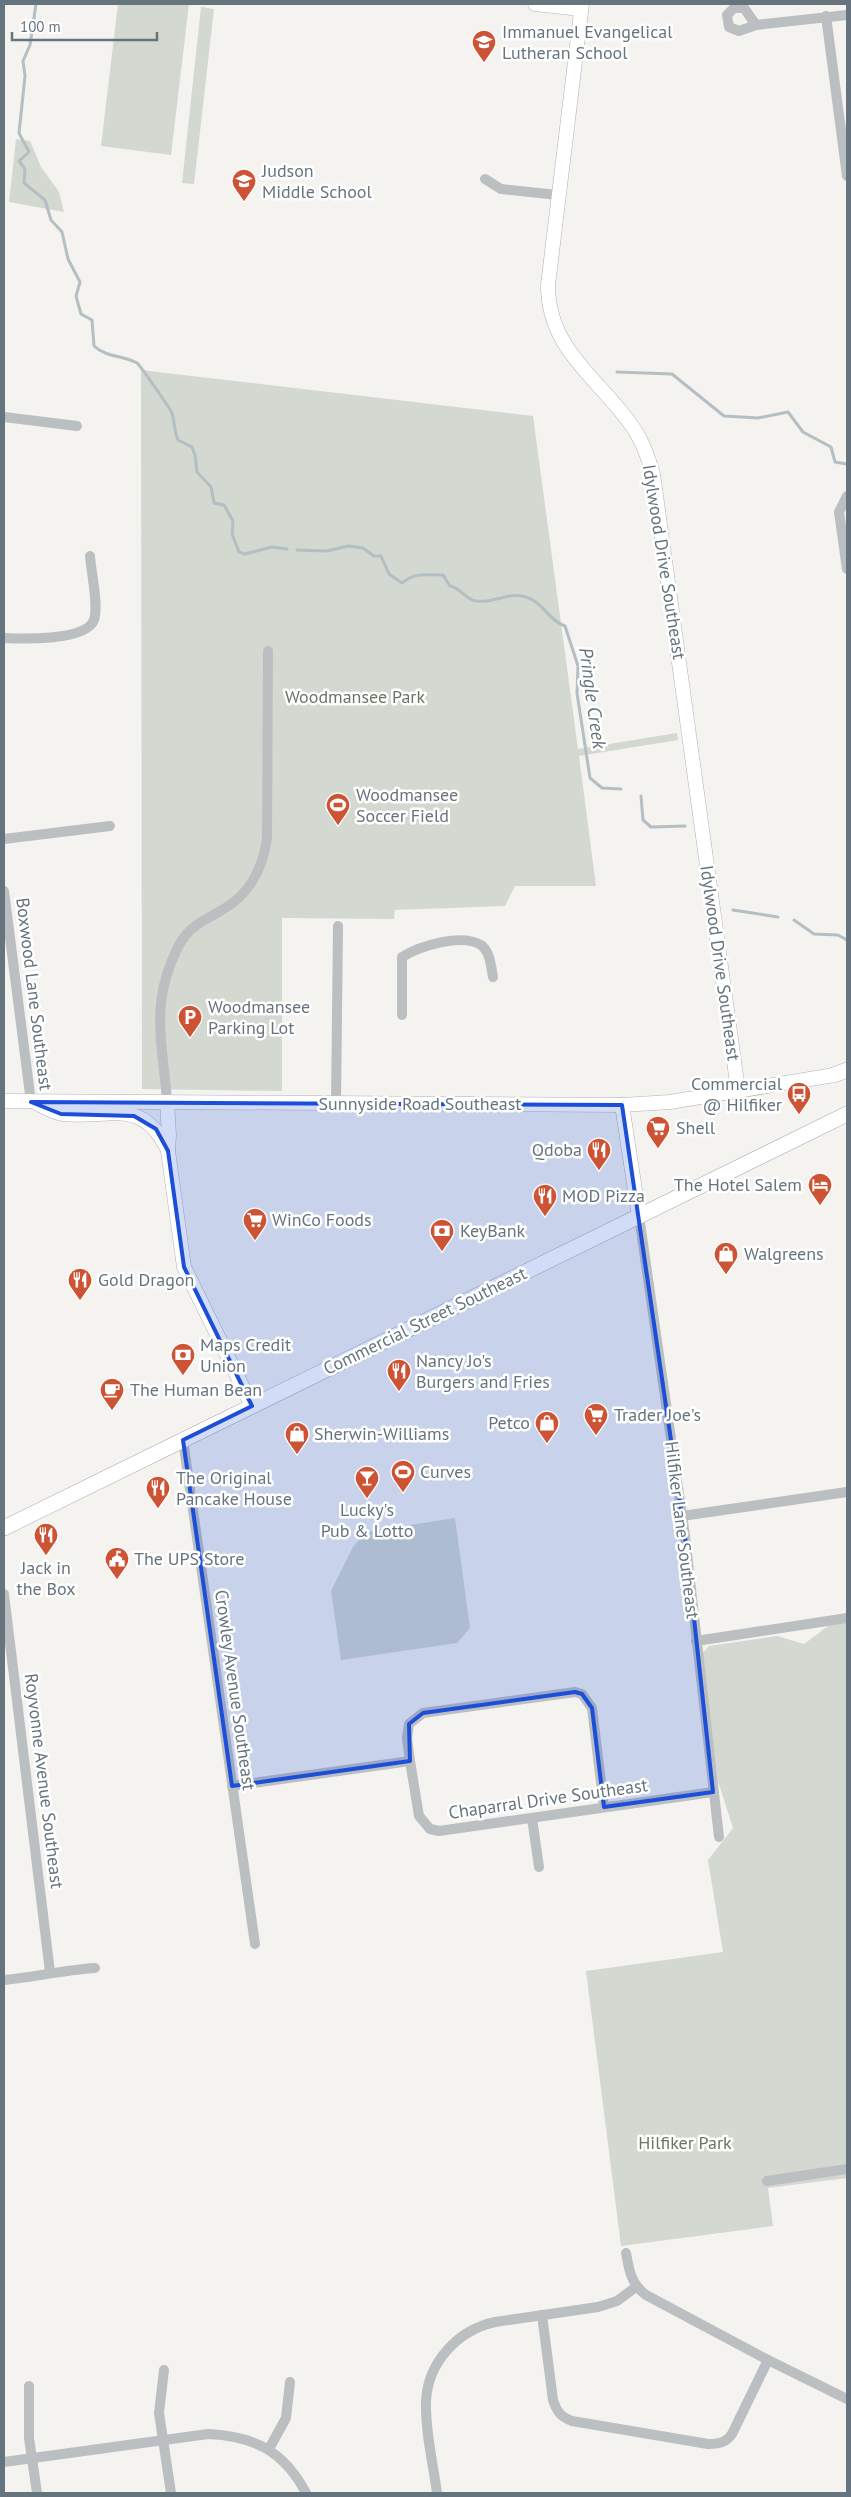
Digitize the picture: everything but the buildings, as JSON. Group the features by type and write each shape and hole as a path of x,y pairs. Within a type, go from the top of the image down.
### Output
{"main road":[{"name":"Commercial Street Southeast","path":"4,1528 847,1114"}],"street":[{"path":"535,4 582,7"},
{"name":"Idylwood Drive Southeast","path":"582,7 558,195 548,300 552,321 562,343 637,433 649,459 656,488 738,1090"},
{"path":"756,25 826,16 847,16"},
{"path":"826,16 847,176"},
{"path":"484,179 501,189 558,195"},
{"path":"4,417 77,426"},
{"path":"847,496 839,512 847,570"},
{"path":"4,638 30,639 80,633 89,628 96,611 90,556"},
{"path":"252,1406 184,1267 168,1151 167,1102 159,1020 160,1000 170,964 177,949 190,930 236,900 253,880 263,857 266,838 268,651"},
{"path":"4,839 110,826"},
{"name":"Boxwood Lane Southeast","path":"4,891 31,1102"},
{"path":"336,1103 338,926"},
{"path":"402,1015 402,957 410,952 443,942 466,941 481,945 487,953 493,977"},
{"name":"Sunnyside Road Southeast","path":"4,1101 622,1105 670,1102 841,1072"},
{"path":"31,1102 61,1114 113,1114 140,1118 156,1129 168,1151"},
{"name":"Hilfiker Lane Southeast","path":"622,1105 682,1516 719,1837"},
{"name":"Crowley Avenue Southeast","path":"183,1440 254,1944"},
{"path":"682,1516 847,1492"},
{"name":"Royvonne Avenue Southeast","path":"4,1594 50,1972"},
{"path":"696,1641 847,1618"},
{"path":"232,1786 410,1761 407,1738 409,1724 423,1713 575,1692 582,1694 592,1708 604,1807"},
{"name":"Chaparral Drive Southeast","path":"410,1761 419,1816 430,1829 439,1831 714,1792"},
{"path":"532,1818 539,1867"},
{"path":"4,1980 38,1976 50,1972 95,1968"},
{"path":"767,2181 847,2169"},
{"path":"626,2253 636,2287 656,2301 847,2400"},
{"path":"437,2493 426,2400 438,2363 457,2339 482,2325 609,2304 636,2287"},
{"path":"542,2315 553,2400 556,2410 563,2417 572,2420 708,2444 721,2443 728,2440 732,2434 768,2360"},
{"path":"164,2370 159,2400 163,2440 172,2493"},
{"path":"269,2449 286,2418 290,2382"},
{"path":"29,2386 28,2420 37,2493"},
{"path":"4,2462 208,2434 221,2435 255,2442 269,2449 291,2470 306,2493"}],"highlighted area":[{"path":"31,1102 622,1105 685,1536 713,1792 604,1807 592,1708 582,1694 575,1692 423,1713 409,1724 410,1761 232,1786 183,1440 252,1406 184,1267 168,1151 156,1129 134,1116 61,1114"}],"green space":[{"path":"118,4 189,4 171,155 101,146"},
{"path":"201,7 214,9 194,184 182,183"},
{"path":"16,139 30,141 41,167 59,192 64,212 9,202"},
{"name":"Woodmansee Park","path":"141,370 533,416 578,749 677,733 678,740 579,756 596,886 515,886 505,906 395,910 394,919 282,918 282,1091 142,1089"},
{"path":"455,1518 470,1628 457,1643 341,1660 331,1591 353,1547 366,1532"},
{"name":"Hilfiker Park","path":"847,1612 847,2178 768,2188 773,2226 621,2246 586,1971 723,1952 708,1860 733,1828 718,1781 702,1654 709,1646 777,1636 804,1644"}],"waterway":[{"name":"Pringle Creek","path":"36,4 30,45 23,61 25,76 19,133 29,152 19,161 25,169 24,183 45,200 51,220 62,232 68,259 80,282 76,296 81,314 92,320 94,346 104,353 137,363 149,379 172,413 178,440 192,447 197,472 211,487 214,503 224,505 233,521 232,534 239,552 245,554 272,547 287,549"},
{"path":"617,372 672,374 724,416 758,418 788,412 803,432 831,447 835,462 847,464"},
{"name":"Pringle Creek","path":"297,550 327,551 348,546 363,548 374,556 381,556 389,574 402,583 416,576 443,575 450,586 472,600 488,601 507,596 520,596 532,599 559,624 565,626 578,666 577,693 590,778 602,788 621,789"},
{"name":"Pringle Creek","path":"641,796 643,820 651,827 685,826"},
{"name":"Pringle Creek","path":"733,910 778,917"},
{"name":"Pringle Creek","path":"794,920 814,934 838,935 847,940"}],"place":[{"name":"Immanuel Evangelical Lutheran School","path":"484,63"},
{"name":"Judson Middle School","path":"244,202"},
{"name":"Woodmansee Soccer Field","path":"338,826"},
{"name":"Woodmansee Parking Lot","path":"190,1038"},
{"name":"Commercial @ Hilfiker","path":"799,1115"},
{"name":"Shell","path":"658,1149"},
{"name":"Qdoba","path":"599,1171"},
{"name":"The Hotel Salem","path":"820,1206"},
{"name":"MOD Pizza","path":"545,1217"},
{"name":"WinCo Foods","path":"255,1241"},
{"name":"KeyBank","path":"442,1252"},
{"name":"Walgreens","path":"726,1275"},
{"name":"Gold Dragon","path":"80,1301"},
{"name":"Maps Credit Union","path":"183,1376"},
{"name":"Nancy Jo's Burgers and Fries","path":"399,1392"},
{"name":"The Human Bean","path":"112,1411"},
{"name":"Trader Joe's","path":"596,1436"},
{"name":"Petco","path":"547,1444"},
{"name":"Sherwin-Williams","path":"297,1455"},
{"name":"Curves","path":"403,1493"},
{"name":"Lucky's Pub & Lotto","path":"367,1499"},
{"name":"The Original Pancake House","path":"158,1509"},
{"name":"Jack in the Box","path":"46,1556"},
{"name":"The UPS Store","path":"117,1580"}]}
